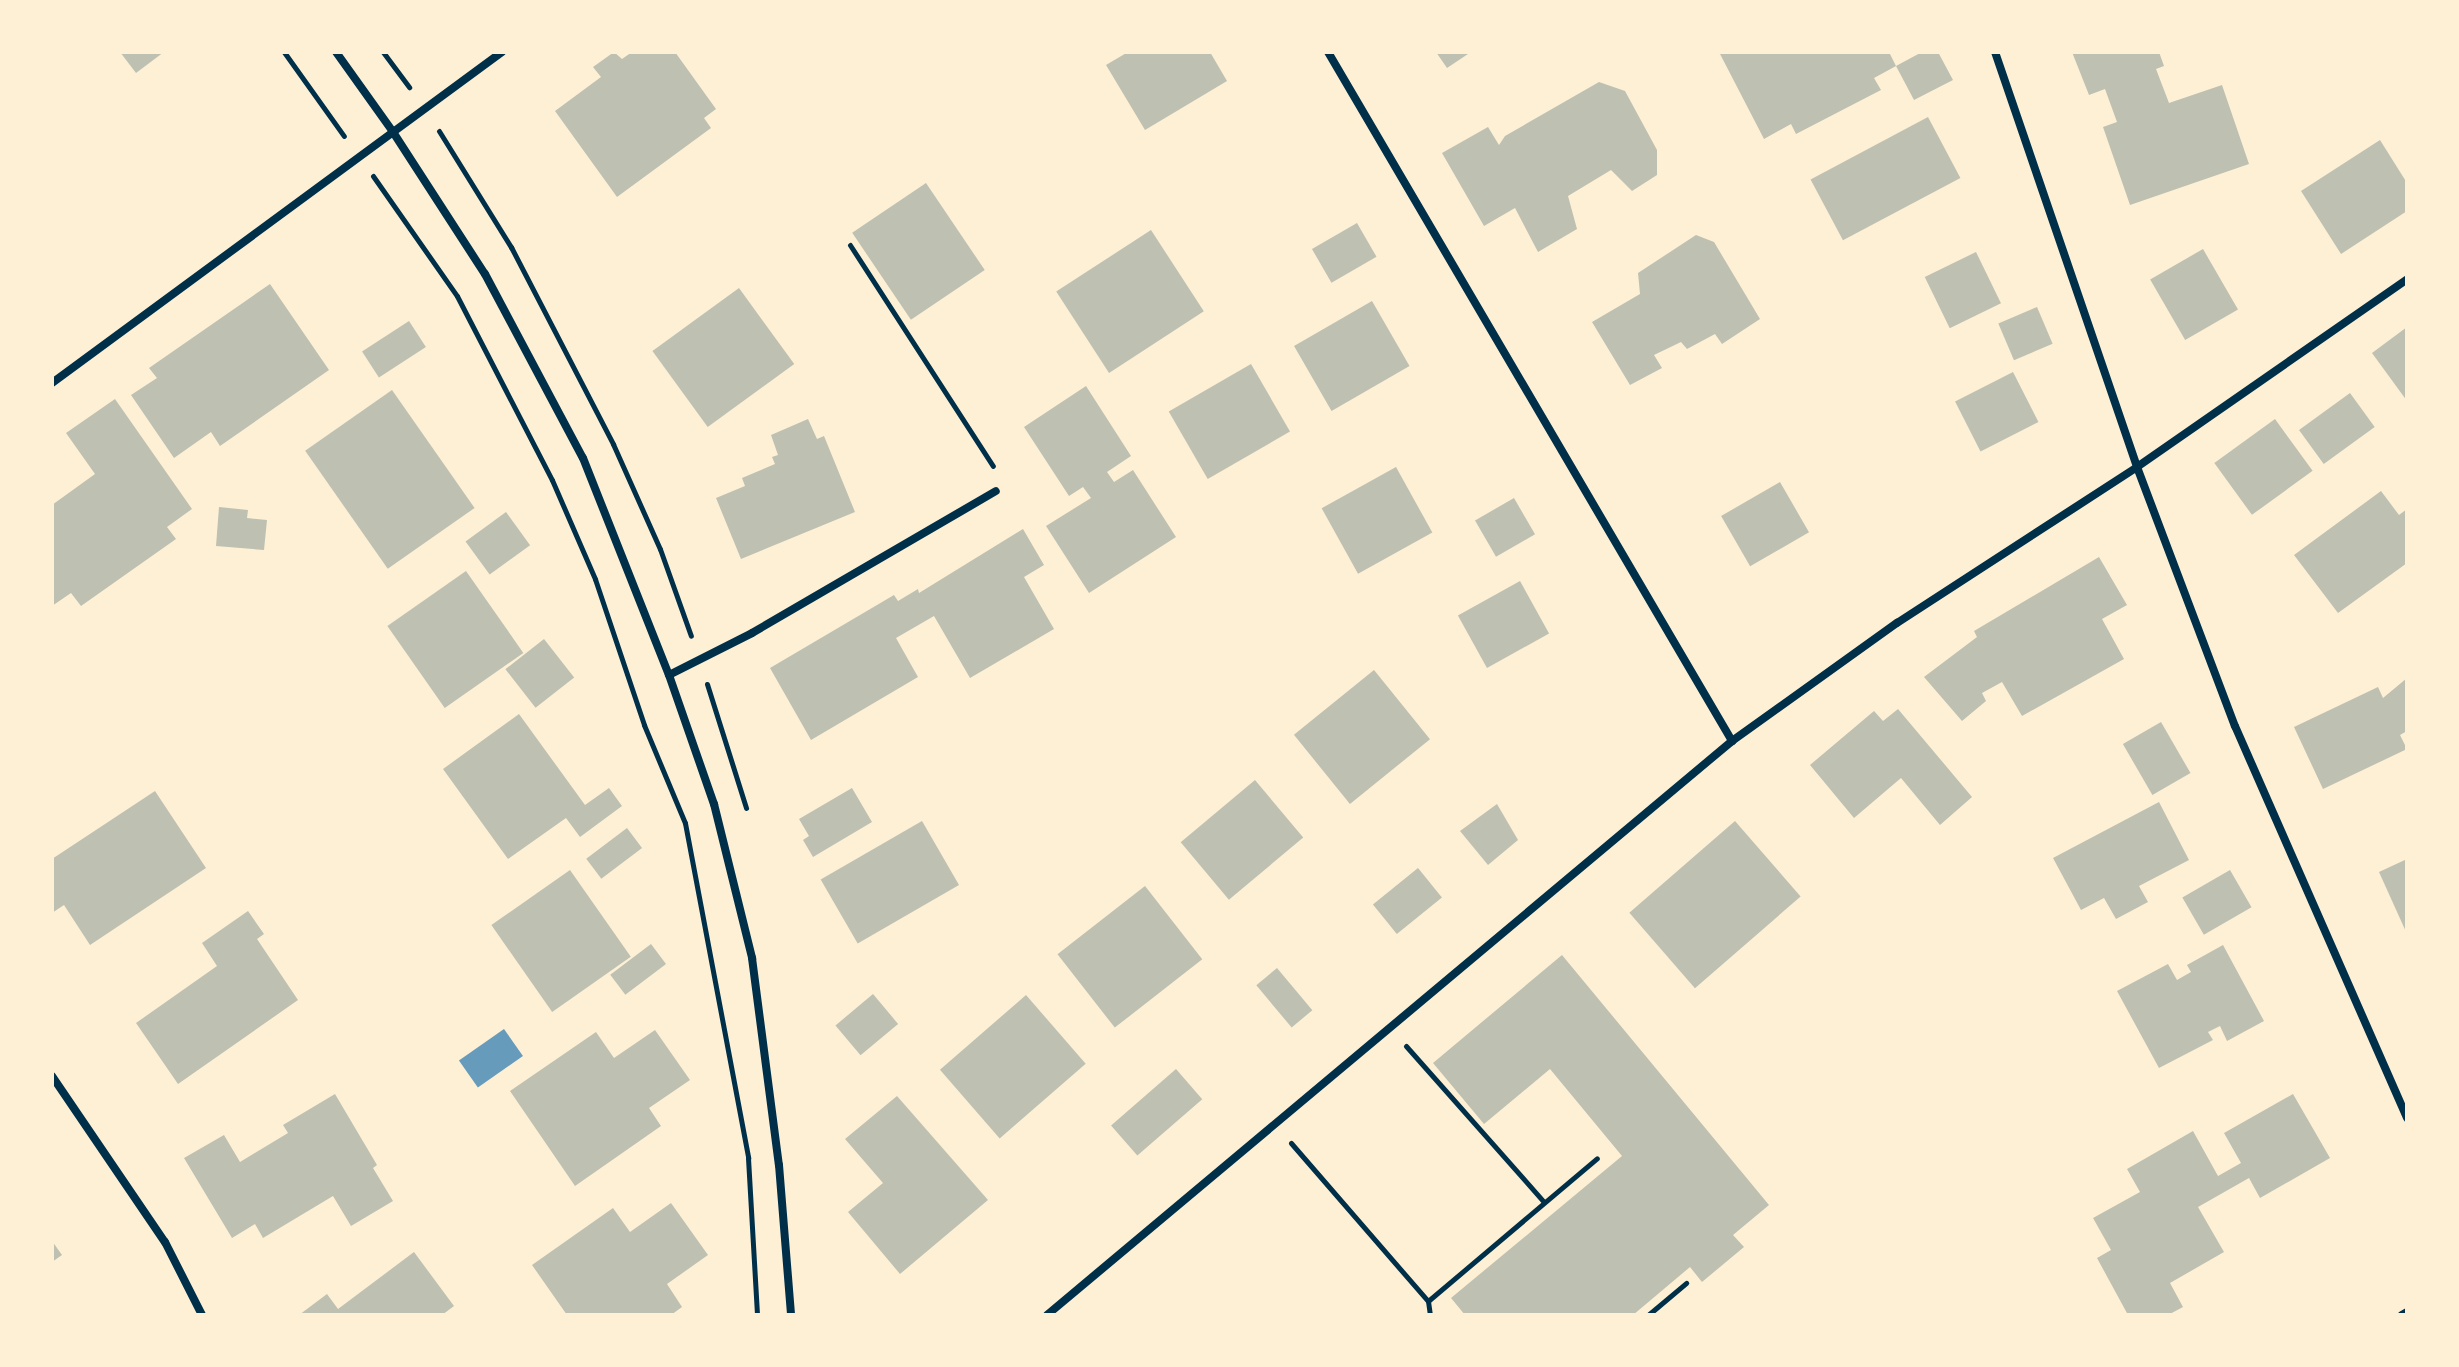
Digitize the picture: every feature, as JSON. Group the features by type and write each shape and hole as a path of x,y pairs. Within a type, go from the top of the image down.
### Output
{"street":[{"path":"336,52 393,132 485,274 583,458 669,675 714,804 752,958 779,1165 791,1315"},
{"path":"52,383 502,52"},
{"path":"1328,52 1732,741"},
{"path":"1995,52 2137,467 2235,726 2407,1118"},
{"path":"1047,1315 1732,741 1897,623 2137,467 2407,279"},
{"path":"669,675 739,641 996,491"},
{"path":"52,1076 165,1242 202,1315"}],"path":[{"path":"284,52 457,296 552,480 595,579 644,725 685,823 748,1158 757,1315"},
{"path":"850,245 984,451"},
{"path":"1389,1028 1544,1202"},
{"path":"1274,1127 1300,1151 1428,1301 1430,1315"},
{"path":"1428,1301 1597,1158"},
{"path":"1648,1315 1686,1283"}],"water":[{"path":"504,1029 523,1056 478,1088 459,1061"}],"building":[{"path":"120,52 164,52 136,73"},
{"path":"614,52 622,59 632,52 675,52 716,109 704,118 711,128 617,197 555,111 601,77 593,67"},
{"path":"1128,52 1210,52 1227,81 1145,130 1106,65"},
{"path":"1436,52 1471,52 1447,68"},
{"path":"1719,52 1889,52 1896,66 1874,78 1881,90 1796,134 1791,124 1764,139"},
{"path":"1922,52 1938,52 1953,80 1914,100 1896,66"},
{"path":"2072,52 2159,52 2164,66 2156,69 2169,103 2222,85 2249,164 2130,205 2103,127 2117,122 2105,89 2089,95"},
{"path":"1599,82 1625,91 1657,150 1657,175 1632,191 1611,170 1568,196 1577,229 1538,252 1515,208 1484,226 1442,153 1488,127 1499,145 1505,136"},
{"path":"1928,117 1960,178 1843,240 1811,179"},
{"path":"2380,140 2407,183 2407,211 2341,254 2301,191"},
{"path":"926,183 985,270 911,320 852,233"},
{"path":"1357,223 1376,257 1331,283 1312,249"},
{"path":"1151,230 1204,311 1109,373 1056,292"},
{"path":"1696,235 1714,242 1760,319 1722,344 1715,334 1687,349 1681,342 1654,355 1662,368 1630,385 1592,322 1640,294 1638,273"},
{"path":"2203,249 2238,310 2185,340 2150,280"},
{"path":"1976,252 2001,303 1950,328 1925,277"},
{"path":"270,284 329,370 220,446 211,432 174,458 131,395 157,378 149,368"},
{"path":"739,288 794,364 708,427 652,351"},
{"path":"1372,301 1410,366 1332,411 1294,346"},
{"path":"2037,307 2053,344 2014,360 1998,323"},
{"path":"409,321 426,347 379,377 362,351"},
{"path":"2407,327 2407,401 2372,353"},
{"path":"1251,364 1290,432 1208,479 1169,412"},
{"path":"2013,372 2038,422 1981,451 1955,402"},
{"path":"1086,386 1131,456 1107,472 1114,482 1133,470 1176,537 1089,593 1046,526 1091,498 1083,487 1069,496 1024,427"},
{"path":"392,390 475,508 388,569 305,451"},
{"path":"2350,393 2375,427 2324,464 2299,430"},
{"path":"115,399 192,509 167,527 176,539 81,606 71,593 52,606 52,505 95,474 66,433"},
{"path":"808,419 817,439 824,436 855,512 741,559 716,498 745,486 742,478 775,464 772,457 778,455 771,435"},
{"path":"2275,419 2313,471 2252,515 2214,463"},
{"path":"1396,467 1432,533 1358,574 1322,508"},
{"path":"1780,482 1809,532 1750,566 1721,516"},
{"path":"2381,491 2399,515 2407,509 2407,563 2338,613 2294,555"},
{"path":"1514,498 1535,534 1496,557 1475,520"},
{"path":"219,507 248,510 247,518 267,520 264,550 216,546"},
{"path":"506,512 530,545 490,575 466,541"},
{"path":"1023,529 1044,565 1024,577 1054,629 970,678 934,616 896,638 918,677 811,740 770,668 894,595 898,601 918,589 919,593"},
{"path":"2099,557 2127,605 2102,619 2124,659 2022,716 2002,682 1982,693 1986,701 1962,721 1924,677 1977,637 1974,631"},
{"path":"466,571 523,653 445,708 387,626"},
{"path":"1520,581 1549,633 1487,668 1458,615"},
{"path":"544,639 574,678 536,708 505,669"},
{"path":"1374,670 1430,739 1350,804 1294,735"},
{"path":"2407,678 2407,731 2400,735 2407,749 2323,789 2294,727 2378,687 2383,698"},
{"path":"1898,709 1972,797 1940,825 1901,778 1854,818 1810,765 1874,711 1883,721"},
{"path":"519,714 585,805 609,788 622,806 580,837 566,818 508,859 443,769"},
{"path":"2161,722 2190,773 2152,795 2123,744"},
{"path":"1255,780 1303,837 1229,900 1181,842"},
{"path":"852,788 872,822 813,857 803,840 809,836 799,819"},
{"path":"155,791 206,868 90,945 64,905 52,913 52,859"},
{"path":"2159,802 2189,860 2139,886 2148,902 2116,919 2104,898 2081,910 2053,858"},
{"path":"1497,804 1518,840 1488,865 1460,831"},
{"path":"922,821 959,885 858,944 821,880"},
{"path":"1735,821 1801,896 1695,988 1629,913"},
{"path":"627,828 642,848 601,879 586,859"},
{"path":"2407,859 2407,934 2379,872"},
{"path":"1418,868 1442,898 1397,934 1373,905"},
{"path":"570,870 631,957 552,1012 491,925"},
{"path":"2230,870 2252,907 2204,935 2182,898"},
{"path":"1145,886 1202,959 1115,1028 1058,954"},
{"path":"248,911 264,934 257,939 298,1000 178,1084 136,1023 217,966 202,943"},
{"path":"651,944 666,964 625,995 610,975"},
{"path":"2223,945 2264,1021 2227,1041 2220,1026 2208,1032 2213,1040 2159,1068 2117,991 2168,964 2177,980 2191,972 2187,965"},
{"path":"1562,955 1769,1205 1733,1235 1744,1247 1702,1282 1690,1267 1633,1315 1465,1315 1451,1298 1622,1156 1550,1069 1484,1124 1433,1063"},
{"path":"1277,968 1312,1010 1292,1027 1256,985"},
{"path":"873,994 898,1024 861,1055 835,1025"},
{"path":"1026,995 1086,1064 1000,1138 940,1070"},
{"path":"655,1030 690,1080 649,1108 661,1126 575,1186 510,1091 596,1032 614,1058"},
{"path":"1176,1069 1202,1099 1137,1156 1111,1125"},
{"path":"335,1094 377,1165 373,1168 393,1201 351,1226 333,1196 263,1238 255,1224 232,1238 184,1158 224,1135 240,1162 288,1133 283,1125"},
{"path":"2293,1094 2330,1158 2260,1198 2249,1178 2198,1207 2224,1252 2170,1283 2183,1307 2168,1315 2128,1315 2097,1258 2111,1250 2093,1218 2140,1192 2127,1169 2193,1131 2218,1176 2241,1163 2224,1133"},
{"path":"897,1096 988,1200 900,1274 848,1212 883,1183 845,1139"},
{"path":"671,1203 708,1255 667,1284 682,1307 671,1315 567,1315 532,1265 613,1208 630,1232"},
{"path":"52,1241 62,1255 52,1262"},
{"path":"414,1252 454,1306 442,1315 299,1315 327,1294 338,1309"}]}
